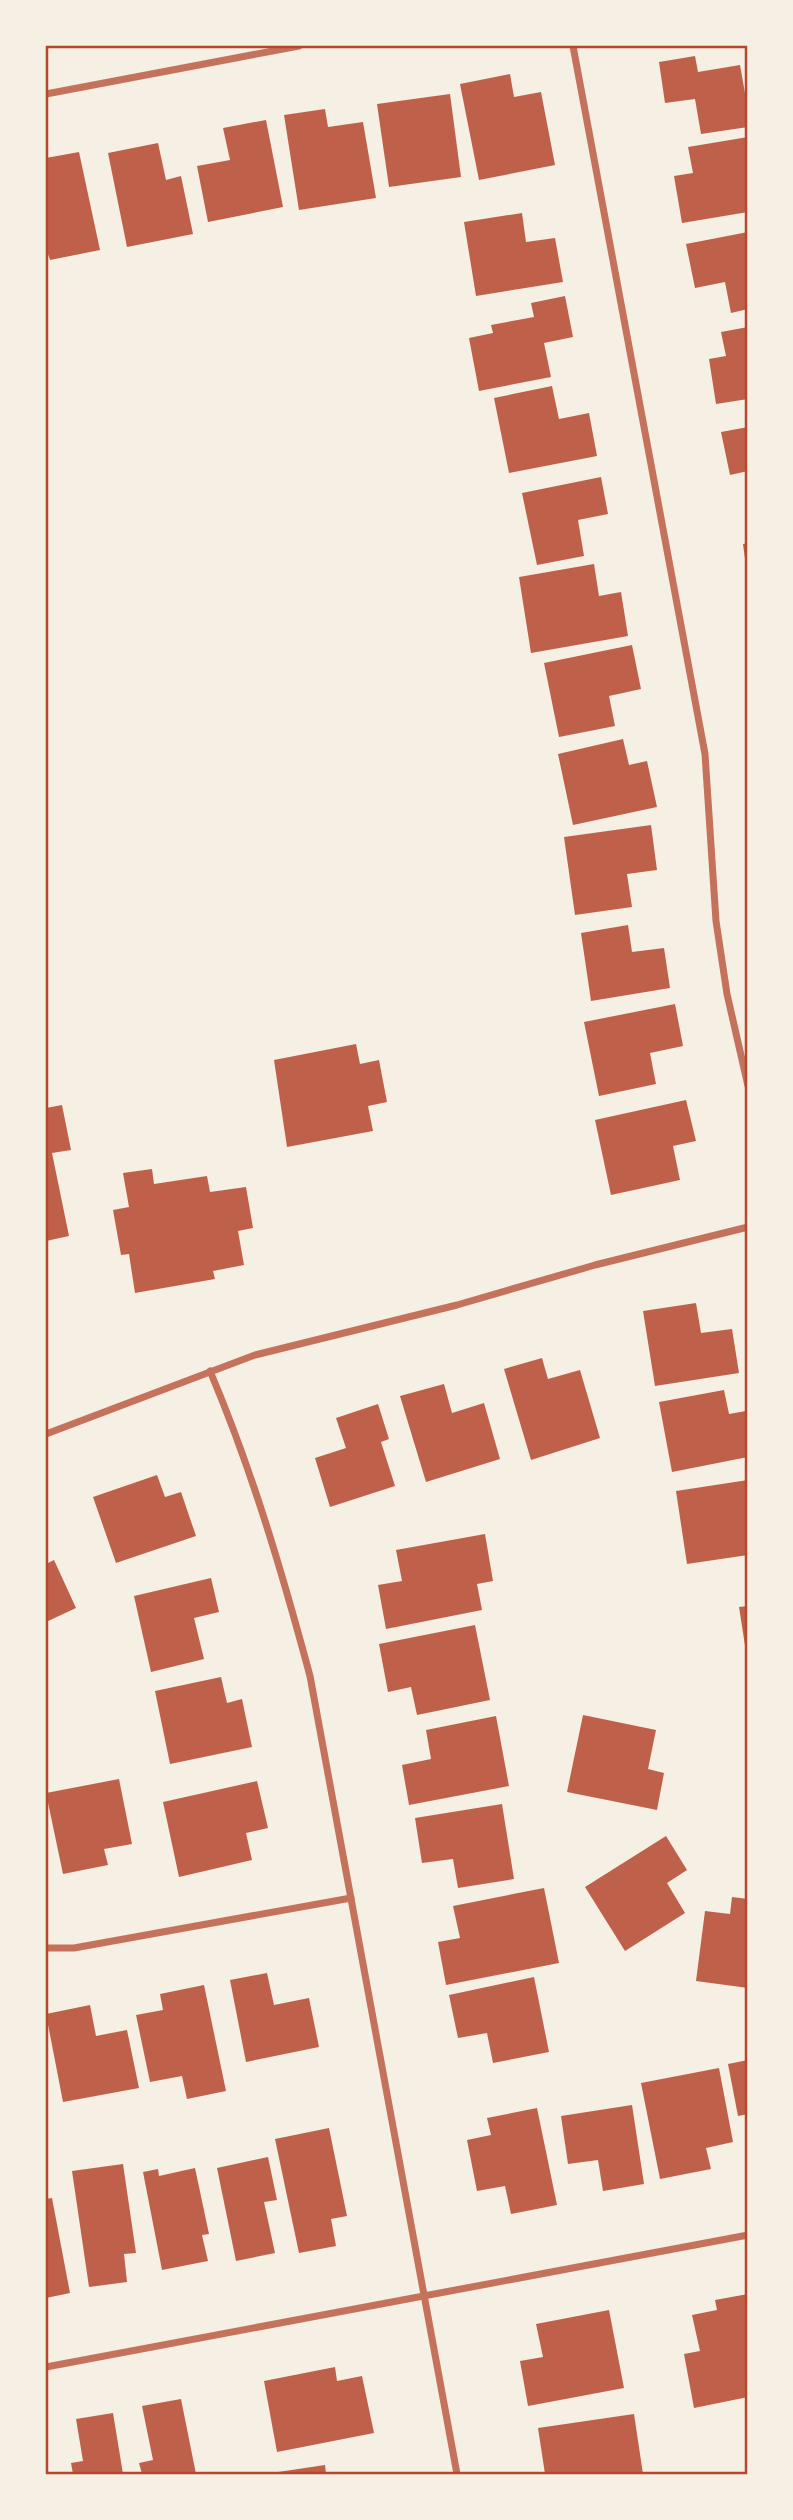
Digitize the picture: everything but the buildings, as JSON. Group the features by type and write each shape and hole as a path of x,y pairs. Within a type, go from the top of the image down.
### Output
{"street":[{"path":"46,94 299,46"},
{"path":"573,46 705,754 716,921 727,994 747,1086"},
{"path":"46,1434 255,1355 457,1305 595,1265 747,1227"},
{"path":"210,1371 236,1434 281,1569 306,1662 457,2474"},
{"path":"46,1948 74,1948 351,1898"},
{"path":"46,2367 747,2235"}]}
